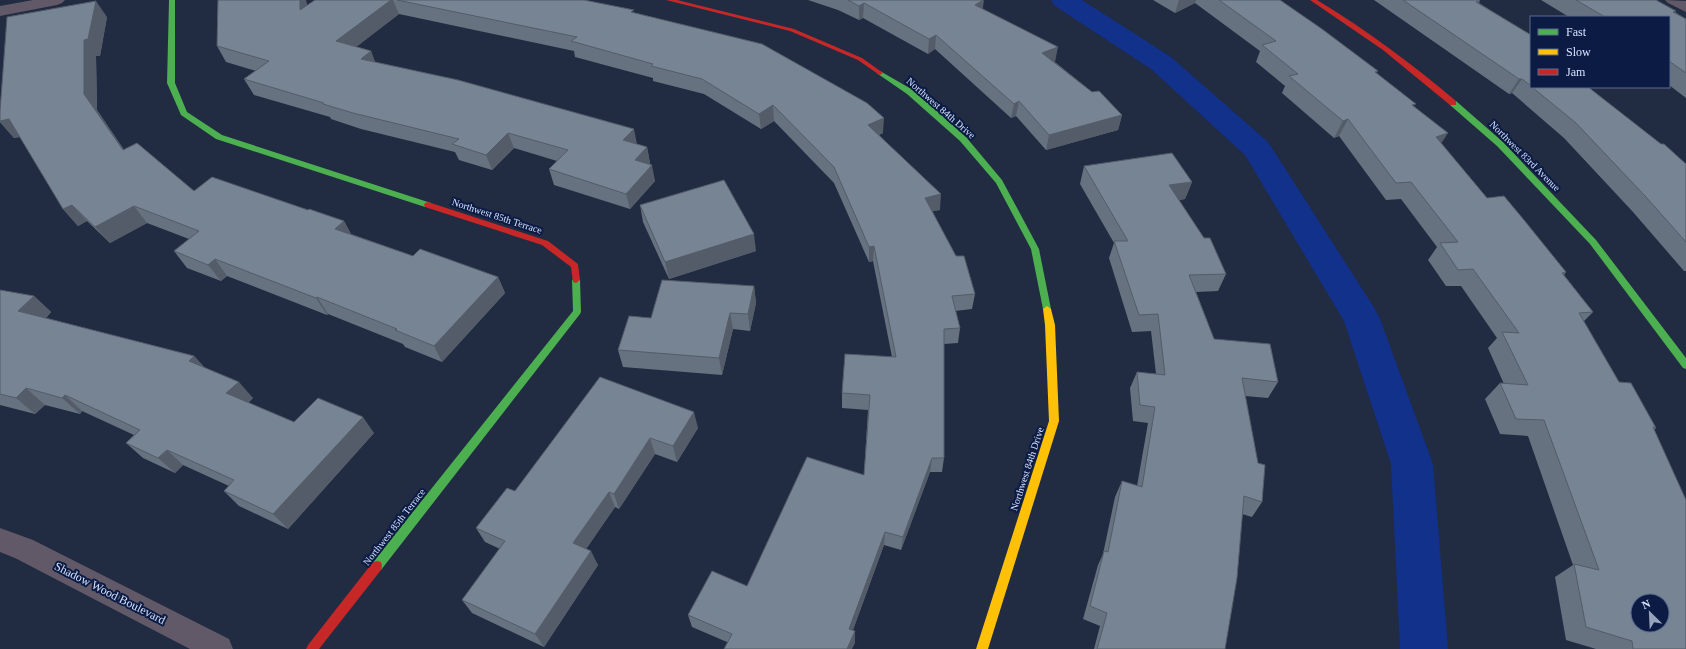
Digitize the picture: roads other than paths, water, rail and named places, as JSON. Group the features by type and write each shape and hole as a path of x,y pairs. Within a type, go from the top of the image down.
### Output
{"street":[{"path":"0,11 57,0"},
{"name":"Northwest 85th Terrace","path":"172,0 171,83 184,113 220,137 545,243 576,266 577,312 312,649"},
{"name":"Northwest 84th Drive","path":"669,0 792,30 860,59 910,92 963,139 999,182 1035,249 1050,325 1054,421 982,649"},
{"name":"Northwest 83rd Avenue","path":"1312,0 1332,11 1415,69 1500,144 1593,242 1686,365"},
{"path":"1673,0 1686,7"},
{"name":"Shadow Wood Boulevard","path":"0,540 24,549 219,649"}],"waterway":[{"path":"1064,0 1161,63 1257,149 1362,319 1412,464 1424,649"}]}
